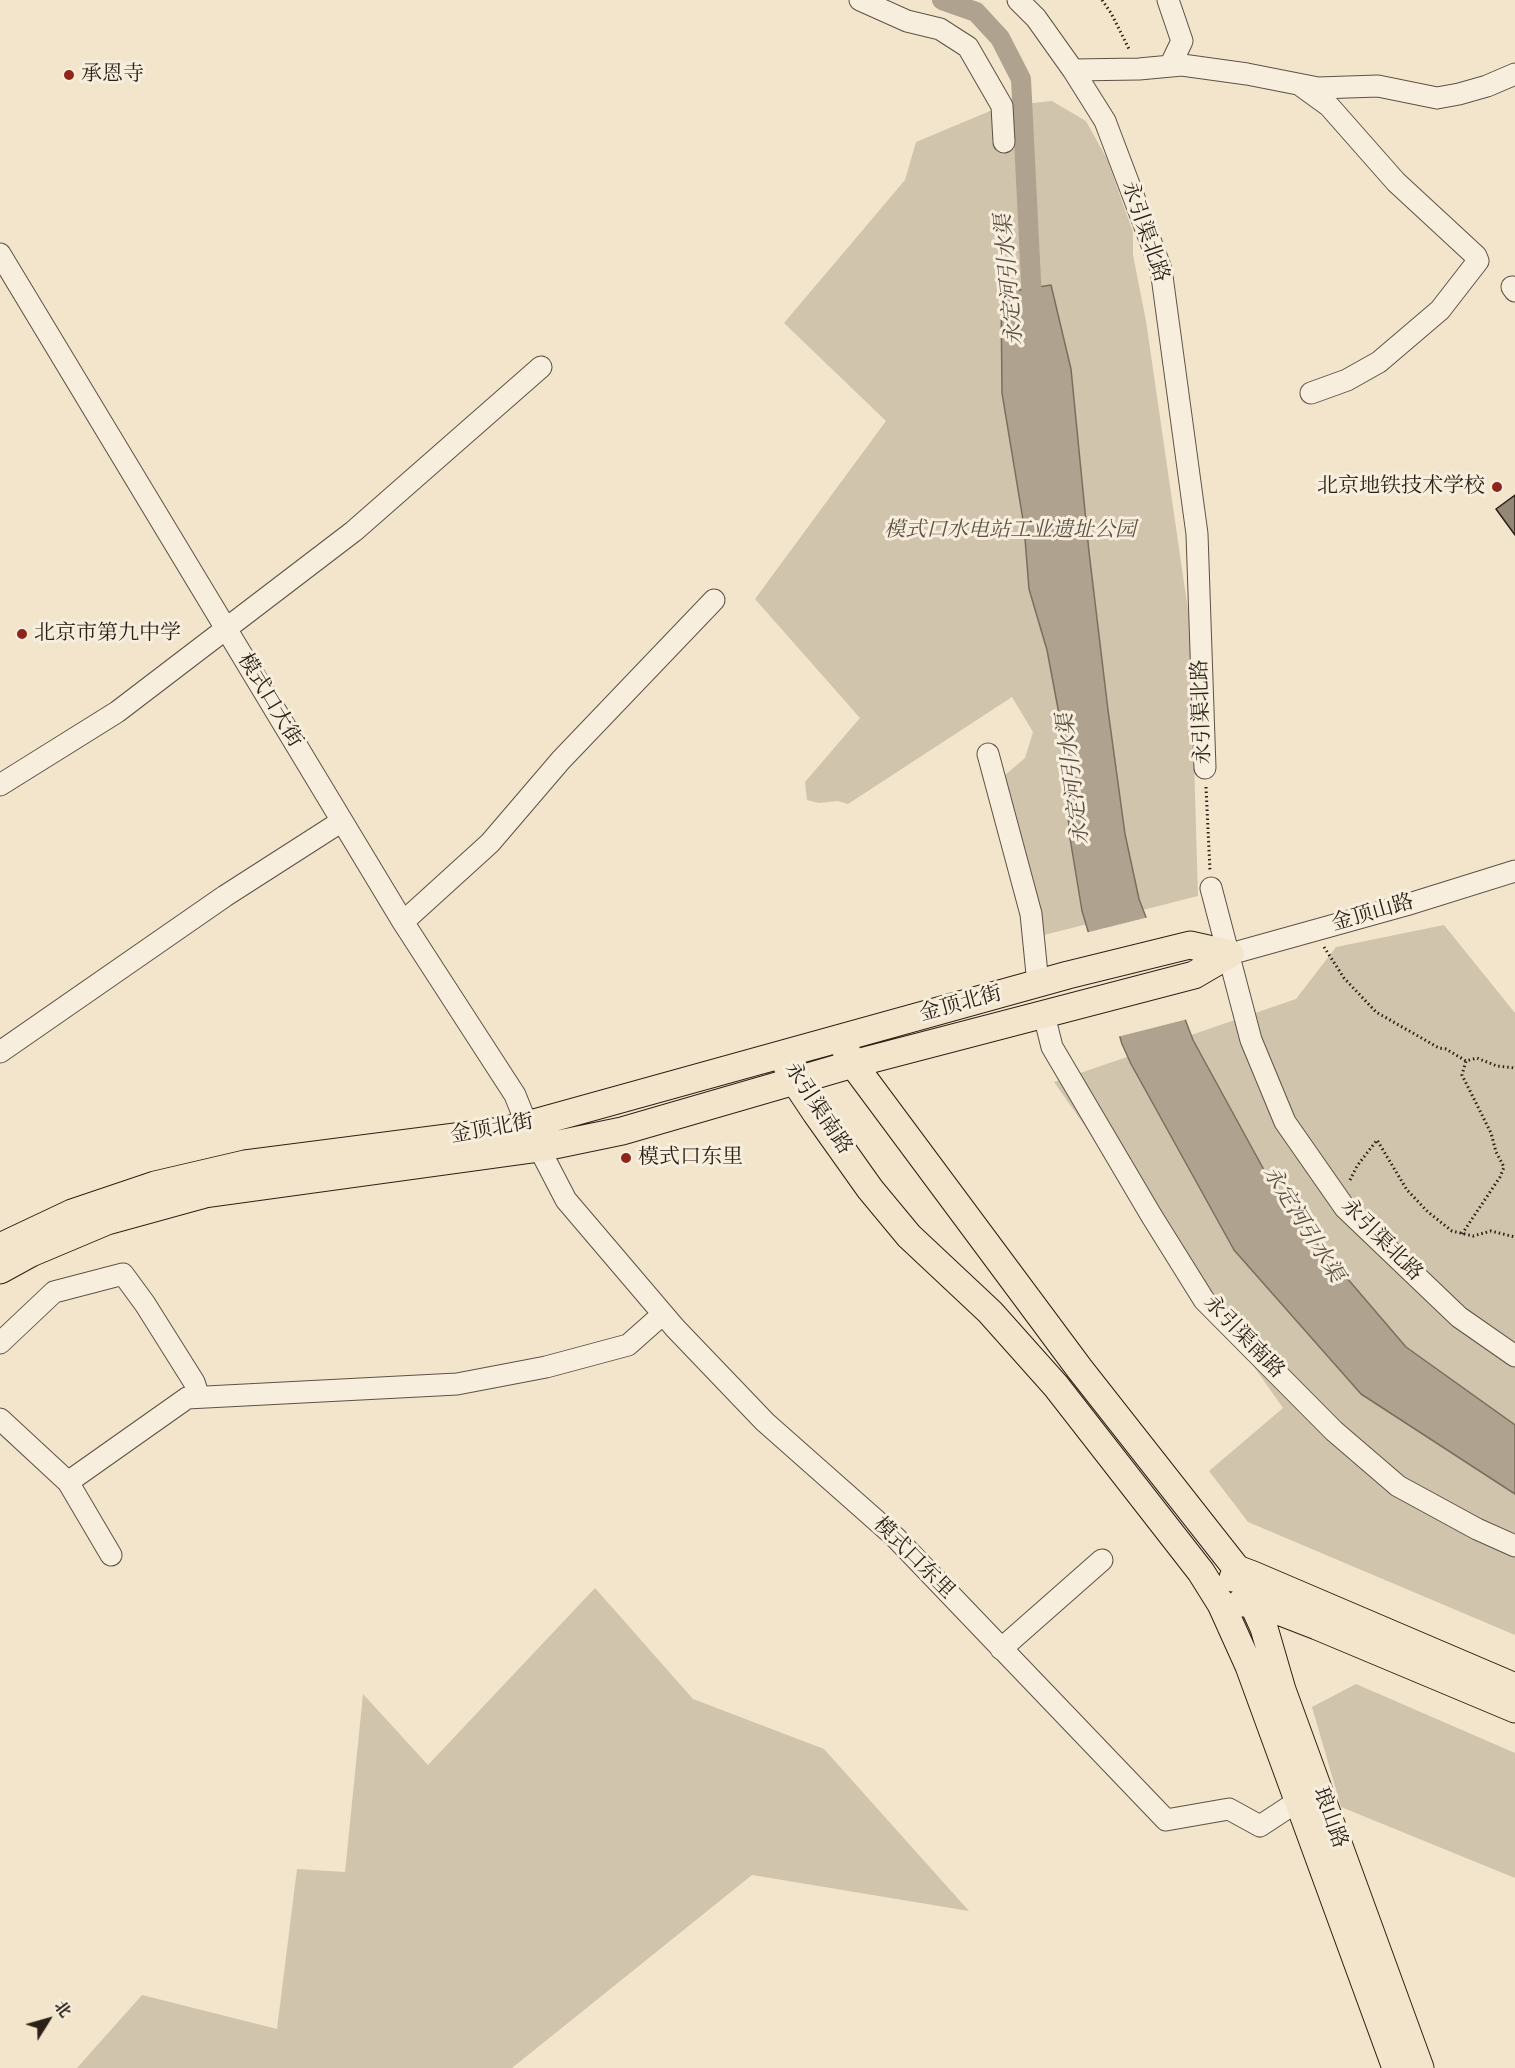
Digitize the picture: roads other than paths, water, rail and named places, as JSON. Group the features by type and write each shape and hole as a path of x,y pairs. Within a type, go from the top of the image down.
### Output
{"main road":[{"name":"金顶北街","path":"0,1246 72,1213 166,1183 245,1164 491,1132 534,1137 782,1054 1068,975 1190,945 1230,954"},
{"name":"金顶北街","path":"0,1270 31,1253 106,1221 205,1194 534,1137 622,1131 794,1080 1184,978 1194,975 1230,954"},
{"path":"838,1038 853,1064 1079,1368 1237,1569 1515,1687"},
{"name":"永引渠南路","path":"782,1054 794,1080 870,1189 909,1236 990,1312 1056,1386 1201,1572 1221,1604"},
{"path":"1237,1569 1221,1604 1253,1603 1317,1626 1515,1709"},
{"name":"琅山路","path":"1237,1569 1264,1628 1282,1690 1420,2068"},
{"name":"琅山路","path":"1221,1604 1249,1666 1396,2068"}],"street":[{"path":"860,0 907,21 940,29 968,47 1002,106 1004,142"},
{"name":"永引渠北路","path":"1018,0 1036,18 1105,121 1161,269 1197,534 1205,768"},
{"path":"1168,0 1182,41 1170,66"},
{"path":"1073,70 1139,69 1182,65 1247,74 1318,88 1378,86 1437,98 1487,86 1515,74"},
{"path":"1300,85 1329,106 1396,182 1476,256 1478,261 1440,310 1379,362 1347,380 1311,393"},
{"name":"模式口大街","path":"0,254 342,821 515,1095 534,1137"},
{"path":"0,785 117,711 354,531 541,367"},
{"path":"404,922 490,843 561,760 714,600"},
{"path":"988,754 1031,914 1038,984"},
{"path":"0,1052 225,896 342,821"},
{"name":"金顶山路","path":"1230,954 1406,905 1515,871"},
{"name":"永引渠北路","path":"1211,888 1251,1040 1285,1122 1345,1208 1459,1317 1515,1356"},
{"name":"永引渠南路","path":"1044,1015 1052,1047 1204,1300 1334,1431 1398,1486 1477,1530 1515,1546"},
{"name":"模式口东里","path":"534,1137 566,1200 663,1314 765,1422 895,1537 1166,1820 1229,1809 1260,1826 1298,1801"},
{"path":"0,1343 54,1292 123,1274 188,1372 199,1397"},
{"path":"68,1482 187,1398 457,1384 546,1367 628,1345 663,1314"},
{"path":"0,1419 68,1482 111,1556"},
{"path":"1001,1649 1102,1560"}],"water":[{"path":"1051,285 1071,369 1089,552 1125,834 1139,899 1193,1040 1281,1201 1406,1347 1515,1425 1515,1494 1361,1394 1234,1250 1122,1044 1082,911 1070,838 1059,714 1047,650 1029,589 1024,526 1002,393 1001,293"}],"waterway":[{"name":"永定河引水渠","path":"942,0 976,12 1000,38 1021,79 1032,301 1035,315"}],"place":[{"name":"承恩寺","path":"69,75"},
{"name":"北京地铁技术学校","path":"1497,487"},
{"name":"北京市第九中学","path":"22,634"},
{"name":"模式口东里","path":"626,1158"}],"park label":[{"name":"模式口水电站工业遗址公园","path":"1010,531"}]}
